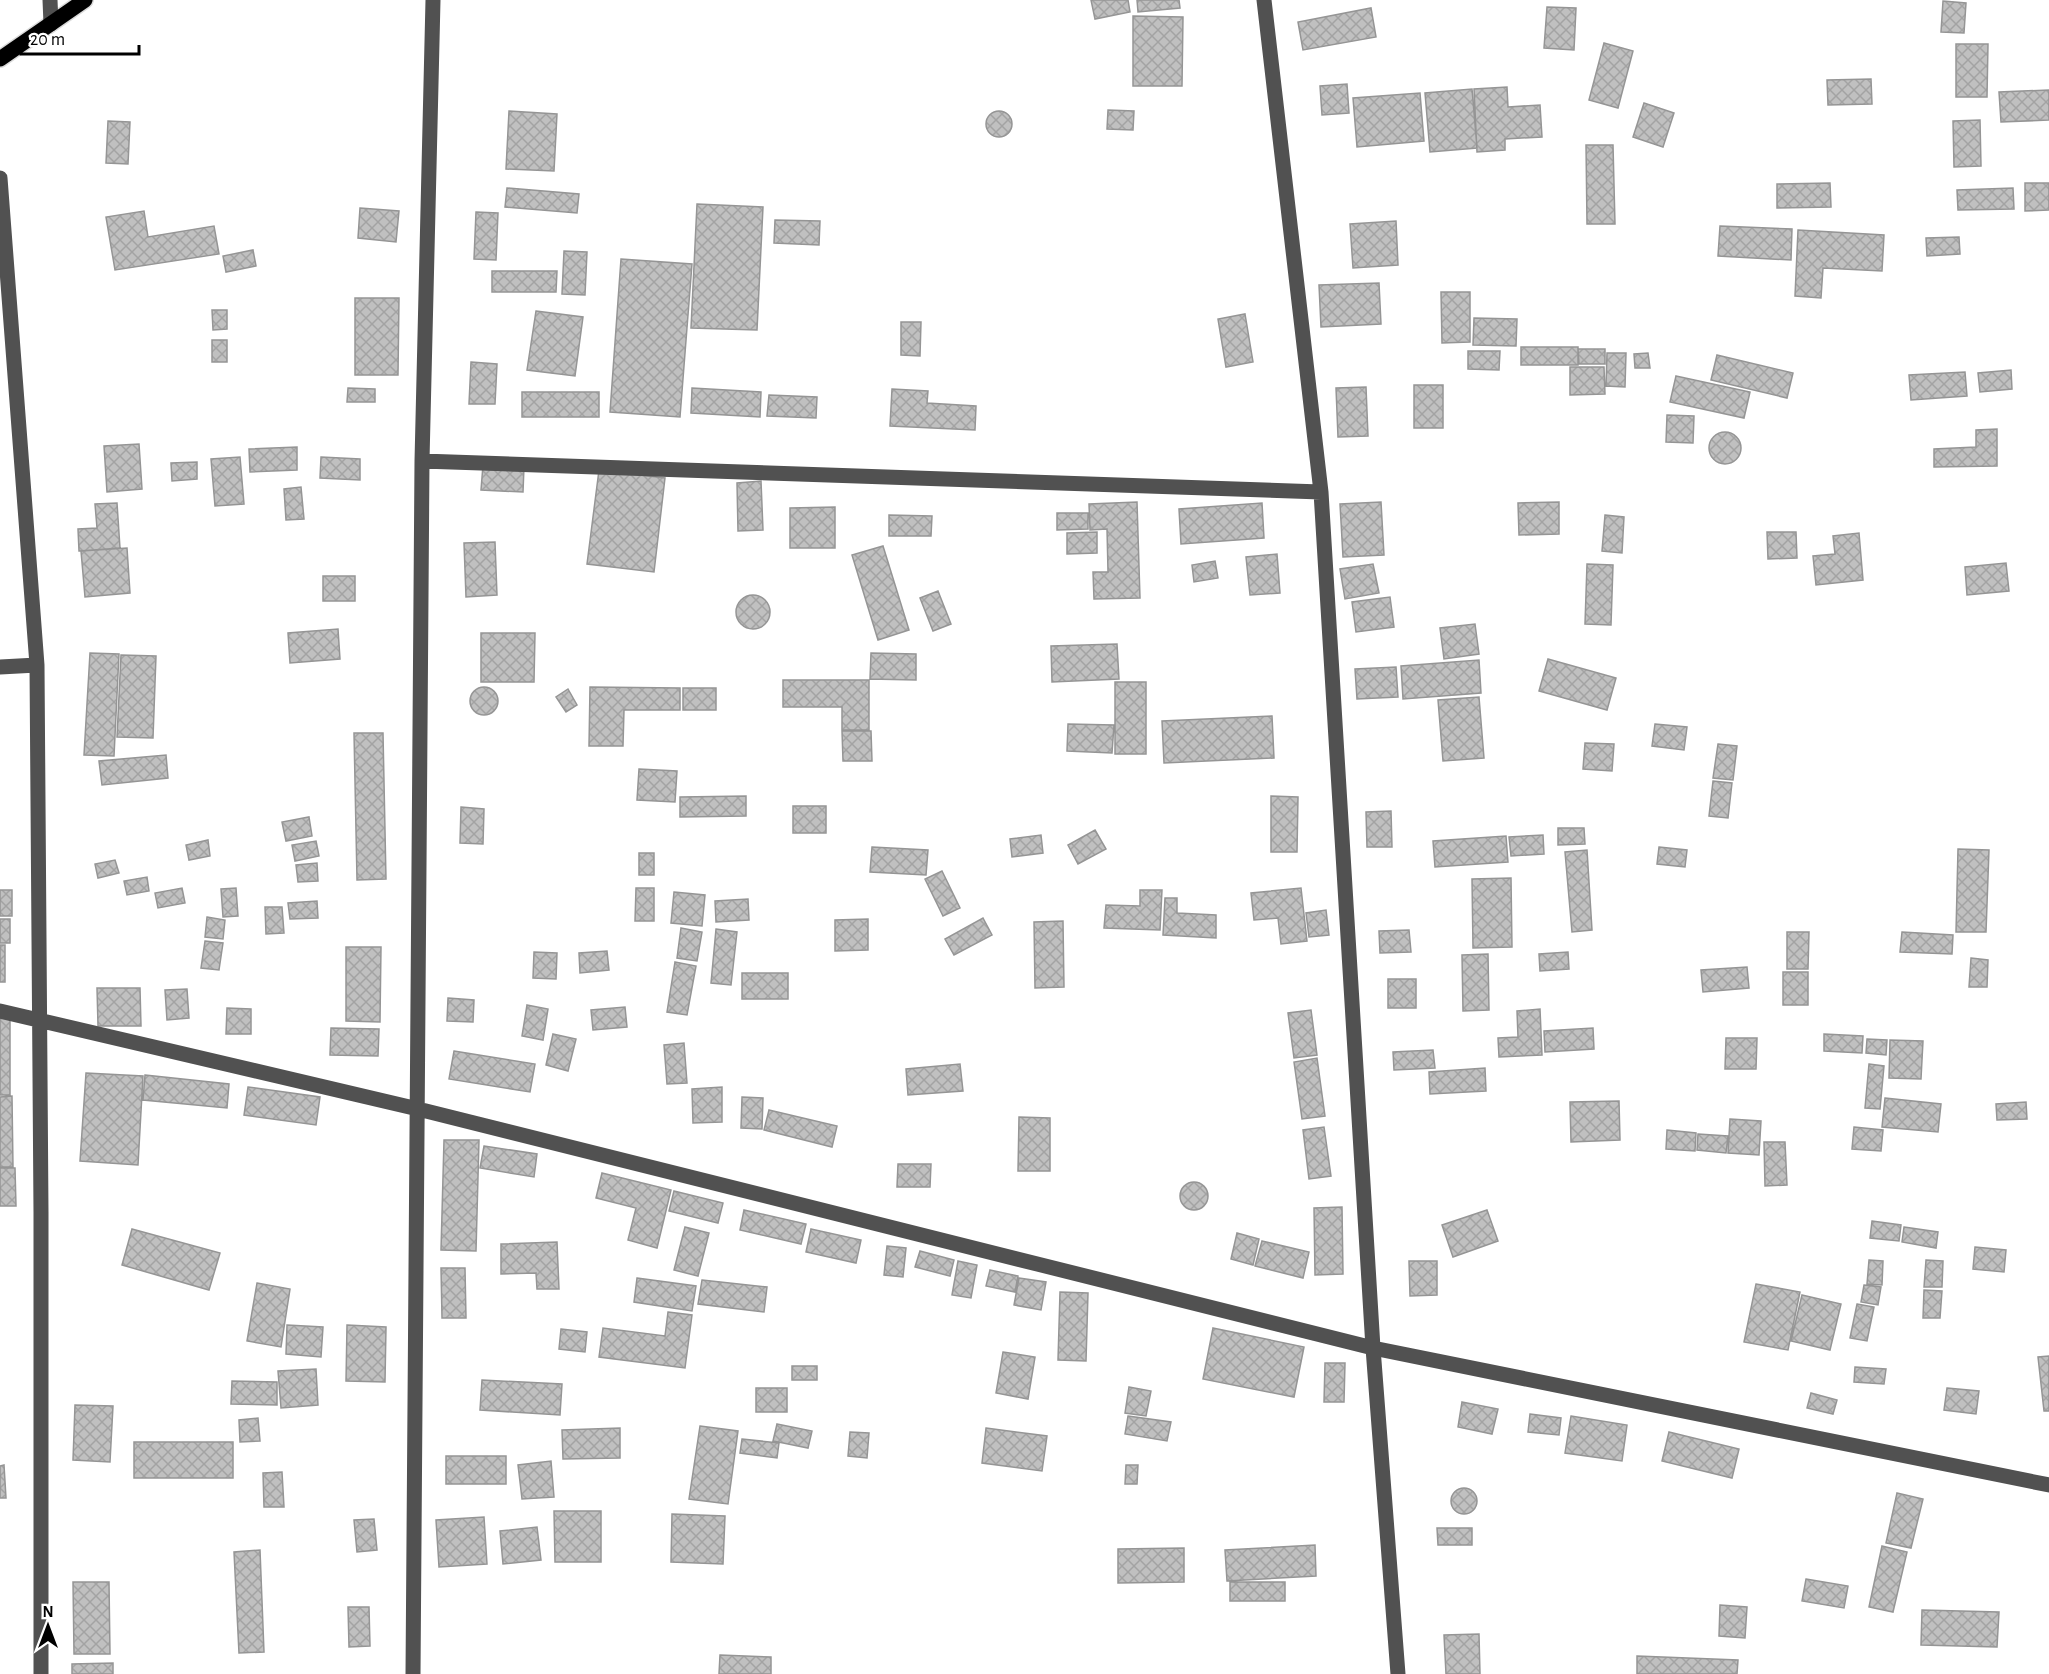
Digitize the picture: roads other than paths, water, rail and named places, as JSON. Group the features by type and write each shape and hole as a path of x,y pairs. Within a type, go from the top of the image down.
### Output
{"main road":[{"path":"0,59 85,0"}],"street":[{"path":"50,0 51,24"},
{"path":"413,1674 422,460 433,0"},
{"path":"1264,0 1321,492 1373,1348 1398,1674"},
{"path":"0,178 37,665 41,1674"},
{"path":"422,460 1321,492"},
{"path":"0,667 37,665"},
{"path":"0,1011 418,1109 1373,1348 2049,1485"}]}
